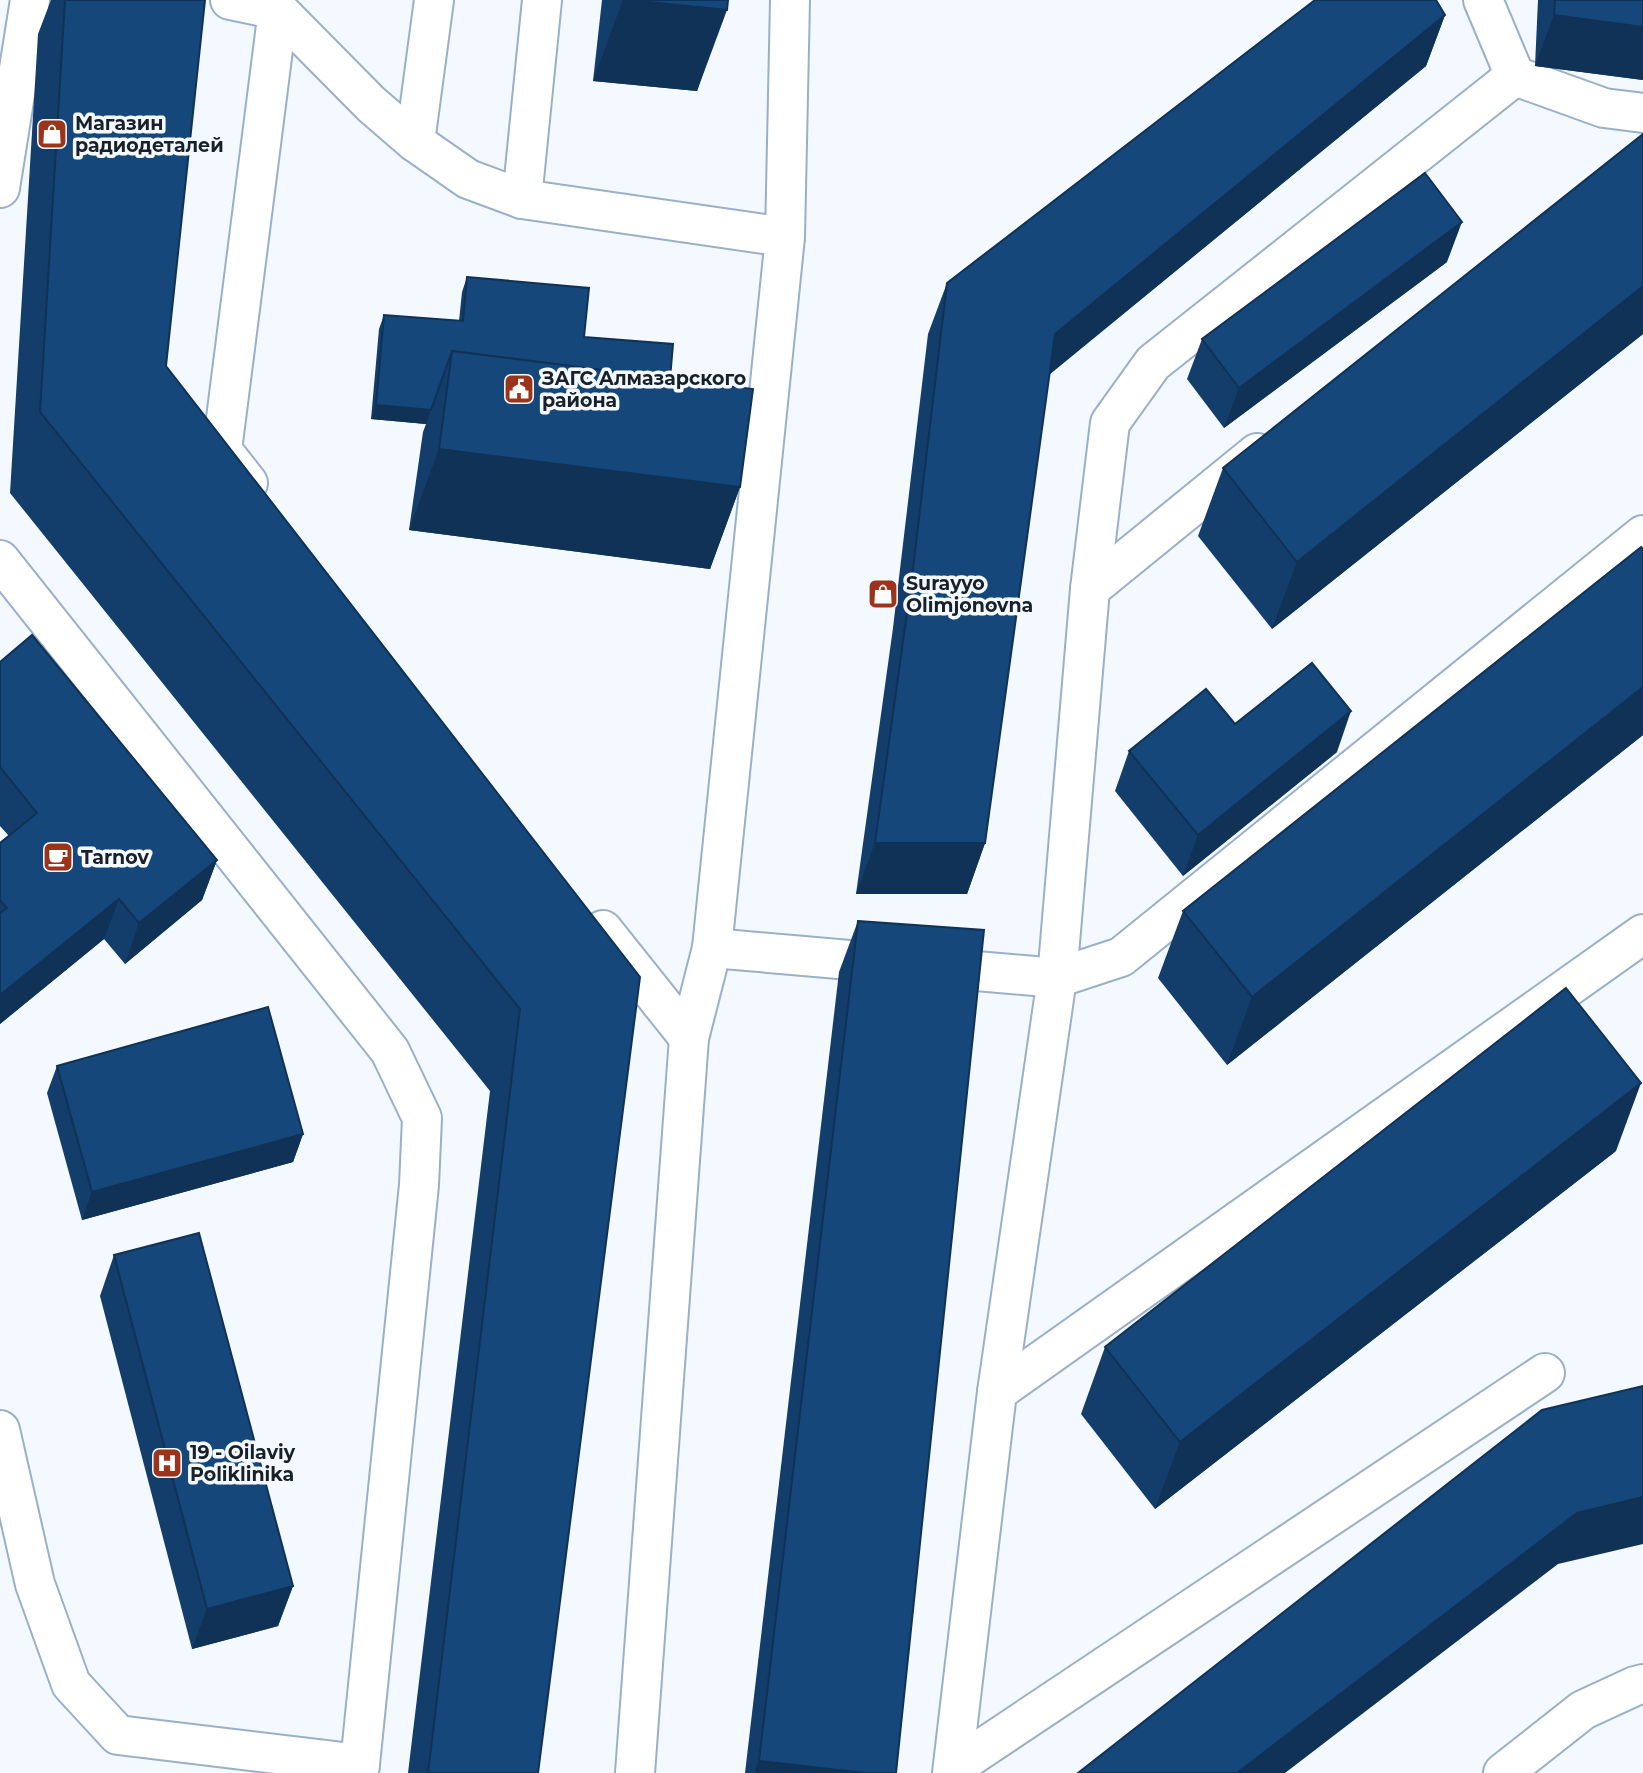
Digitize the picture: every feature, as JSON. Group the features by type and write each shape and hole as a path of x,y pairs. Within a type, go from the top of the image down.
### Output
{"street":[{"path":"0,188 30,0"},
{"path":"230,0 278,10 371,104 415,142 468,179 522,199 785,237"},
{"path":"415,142 434,0"},
{"path":"522,199 542,0"},
{"path":"635,1773 689,1038 712,948 785,237 790,0"},
{"path":"1483,0 1515,76 1604,108 1639,132"},
{"path":"274,515 222,450 278,10"},
{"path":"953,1771 997,1392 1056,978 1090,589 1110,423 1153,363 1515,76"},
{"path":"1090,589 1285,430"},
{"path":"712,948 1056,978 1121,957 1643,535"},
{"path":"0,561 390,1051 422,1118 419,1185 360,1768 118,1735 71,1684 35,1584 0,1430"},
{"path":"585,908 689,1038"},
{"path":"997,1392 1643,934"},
{"path":"953,1771 1545,1373"},
{"path":"1503,1773 1583,1710 1643,1684"}],"building":[{"path":"65,0 205,0 166,366 640,977 538,1773 428,1773 520,1009 40,412"},
{"path":"630,0 728,0 727,10"},
{"path":"1315,0 1436,0 1445,15 1055,334 985,843 875,843 912,577 947,283"},
{"path":"1555,0 1643,0 1643,27 1554,15"},
{"path":"1643,134 1643,286 1297,562 1223,468"},
{"path":"1425,173 1462,222 1239,388 1202,339"},
{"path":"467,277 589,288 584,337 673,344 670,379 452,351 431,410 376,405 384,315 463,321"},
{"path":"452,351 753,389 740,487 439,449"},
{"path":"1641,547 1643,687 1252,997 1183,911"},
{"path":"32,635 217,860 139,923 119,899 0,995 0,913 7,908 0,900 0,843 37,813 0,767 0,662"},
{"path":"1312,663 1351,711 1198,835 1129,751 1206,689 1235,724"},
{"path":"858,921 984,930 896,1773 865,1773 759,1761"},
{"path":"1566,988 1641,1083 1180,1442 1105,1347"},
{"path":"268,1007 303,1134 92,1192 57,1066"},
{"path":"199,1233 293,1586 207,1609 114,1255"},
{"path":"1643,1386 1643,1497 1577,1513 1237,1773 1078,1773 1542,1410"}],"place":[{"name":"Магазин радиодеталей","path":"52,134"},
{"name":"ЗАГС Алмазарского района","path":"519,389"},
{"name":"Surayyo Olimjonovna","path":"883,594"},
{"name":"Tarnov","path":"58,857"},
{"name":"19 - Oilaviy Poliklinika","path":"167,1463"}]}
